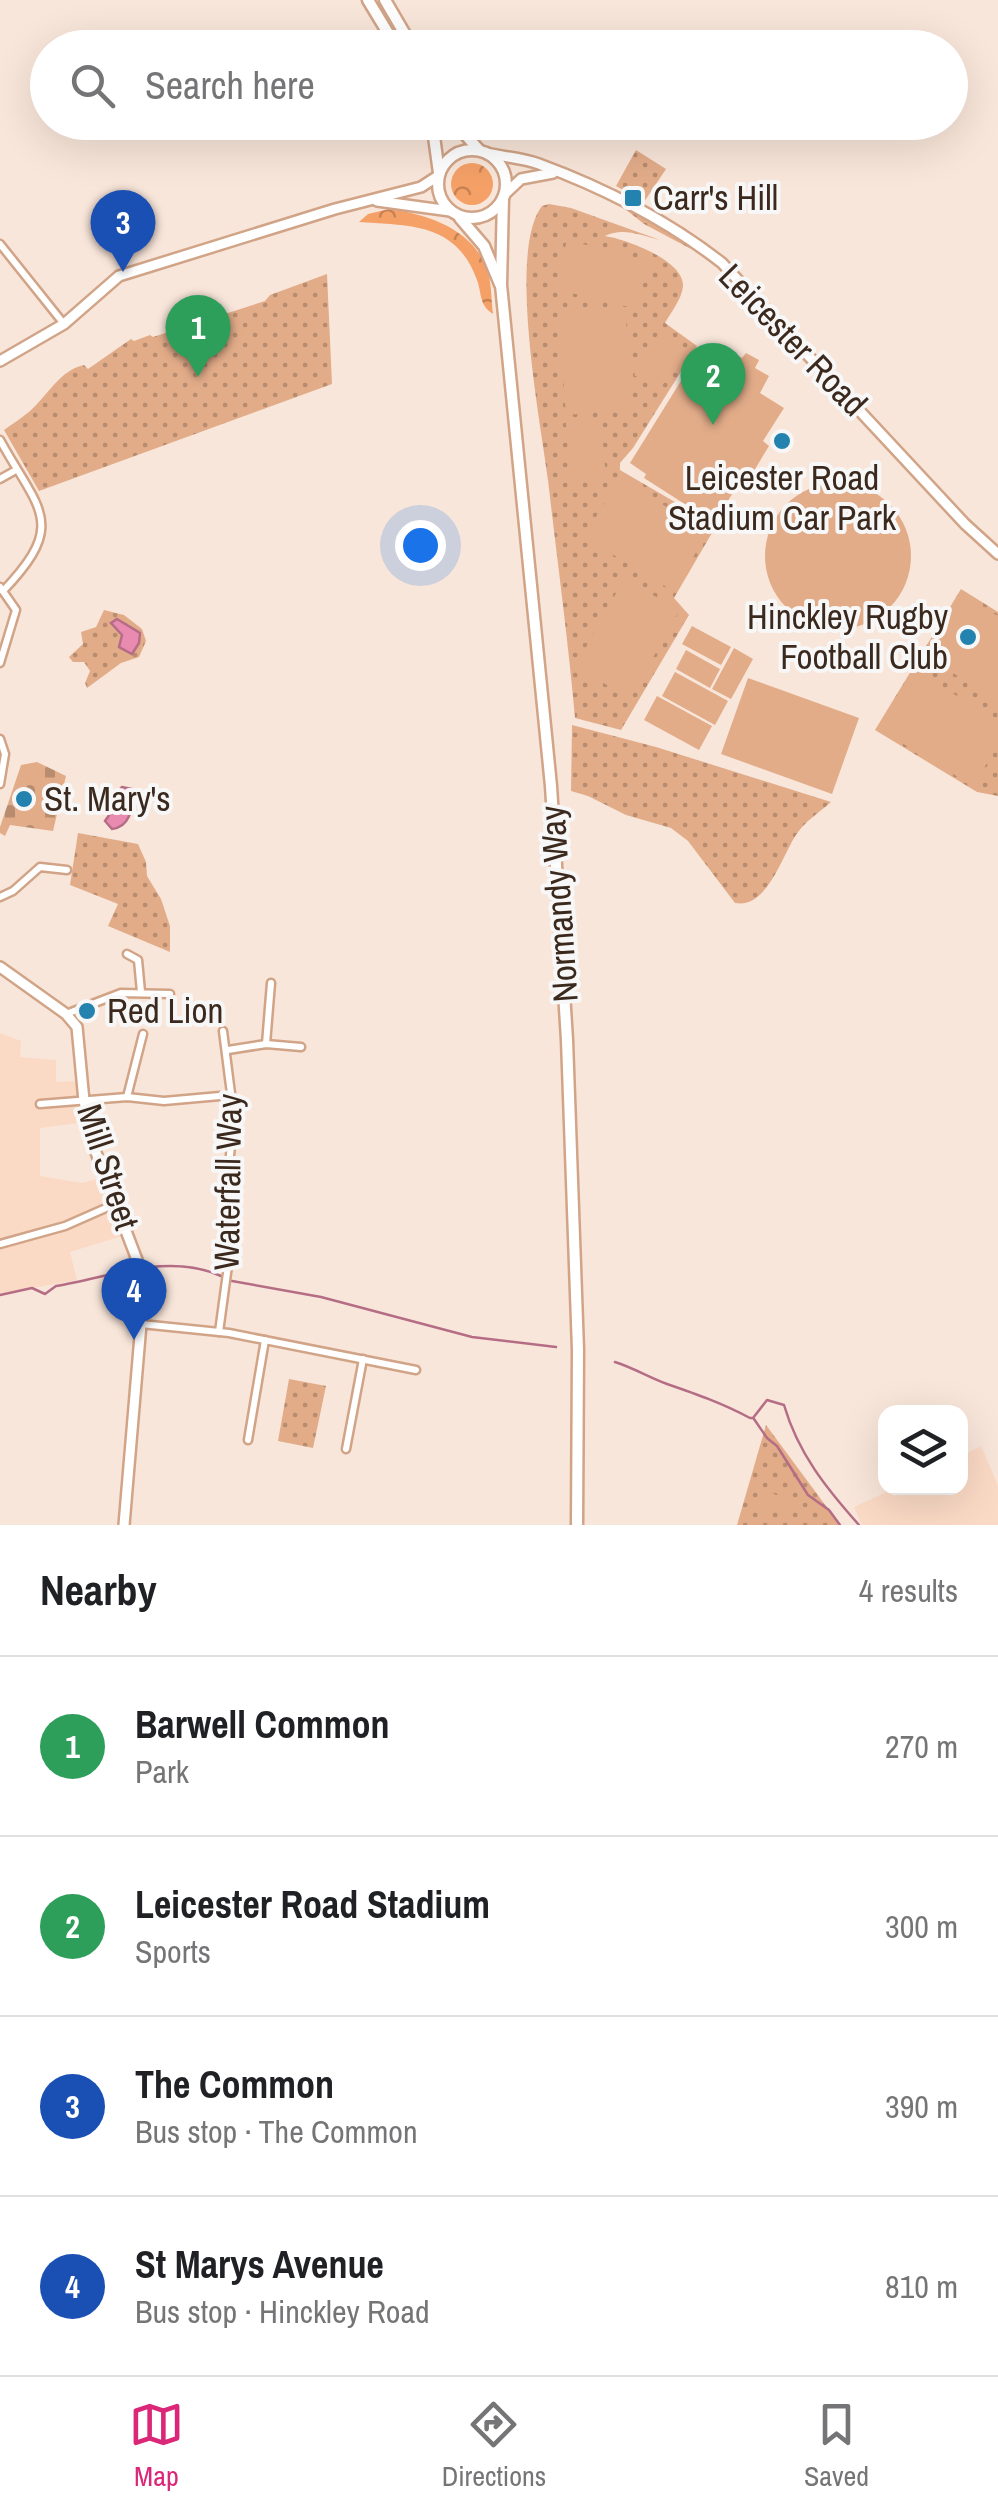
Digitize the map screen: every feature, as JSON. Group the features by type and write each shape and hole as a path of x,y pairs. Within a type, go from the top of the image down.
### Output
{"main road":[{"path":"368,0 386,30"},
{"path":"385,0 403,30"},
{"path":"434,140 440,196 454,213 468,218 485,216 504,196 504,170 472,140"},
{"path":"439,175 451,156 461,151 483,151"},
{"name":"Normandy Way","path":"504,196 501,285 554,817 573,1199 578,1525"},
{"name":"Normandy Way","path":"454,213 484,246 501,285"}],"street":[{"name":"Leicester Road","path":"483,151 541,164 615,195 693,240 722,263 965,524 998,554"},
{"path":"504,196 524,178 556,172"},
{"path":"0,360 64,324 114,279 129,272 421,187 439,175"},
{"path":"364,201 394,201 454,213"},
{"path":"0,244 64,324"},
{"path":"0,440 38,511 42,536 29,564 2,589 16,610 0,663"},
{"path":"0,479 16,470"},
{"path":"0,739 5,765 0,784"},
{"path":"0,897 40,868 68,870"},
{"path":"126,954 138,960 141,992"},
{"path":"0,968 66,1014 121,993 170,994"},
{"path":"266,1044 272,983"},
{"name":"Mill Street","path":"66,1014 80,1034 84,1102 95,1150 140,1266 136,1419 124,1525"},
{"name":"Waterfall Way","path":"219,1332 230,1250 225,1203 234,1117 223,1031"},
{"path":"128,1097 142,1034"},
{"path":"228,1050 266,1044 302,1047"},
{"path":"40,1104 231,1095"},
{"path":"0,1244 66,1226 116,1204"},
{"path":"141,1324 219,1332 416,1370"},
{"path":"248,1440 266,1340"},
{"path":"346,1448 363,1359"}],"shaded area":[{"path":"117,619 140,633 132,654 119,647 122,635 111,623"},
{"path":"122,787 134,793 131,811 123,825 112,829 105,821 117,804 115,794"},
{"path":"0,1033 21,1041 20,1057 56,1060 56,1082 87,1080 94,1121 40,1128 40,1176 82,1183 111,1175 135,1232 70,1252 77,1280 0,1294"},
{"path":"981,1446 998,1485 998,1525 862,1525 854,1507 880,1495 968,1495 968,1452"}],"green space":[{"path":"636,150 666,169 644,202 616,186"},
{"path":"472,163 487,169 493,184 487,199 472,205 457,199 451,184 457,169"},
{"path":"615,201 682,239 691,249 644,224"},
{"path":"549,204 660,240 625,232 605,236 639,246 674,268 683,286 665,323 697,346 620,463 620,470 716,526 674,598 689,615 621,730 575,718 529,338 527,260 532,228 542,206"},
{"path":"389,209 432,219 470,242 488,272 493,314 483,303 468,261 444,237 413,227 359,222 368,214"},
{"path":"567,240 649,261 637,309 555,289"},
{"path":"327,274 332,384 39,491 4,430 30,411 68,372 84,365 88,369 131,339 153,337 265,301 270,295"},
{"path":"625,307 633,409 566,415 558,312"},
{"path":"658,334 683,348 660,390 634,375"},
{"path":"728,350 742,358 746,353 759,360 755,368 769,376 760,393 784,408 763,441 769,446 746,484 740,481 717,519 697,507 694,510 644,478 646,474 630,463 697,355 717,367"},
{"path":"601,420 606,478 571,481 566,423"},
{"path":"619,478 708,532 673,591 584,537"},
{"path":"838,483 866,489 890,504 905,528 911,556 905,584 890,608 866,623 838,629 810,623 786,608 771,584 765,556 771,528 786,504 810,489"},
{"path":"624,579 680,610 630,698 575,667"},
{"path":"961,589 998,612 998,796 977,792 875,730"},
{"name":"Hinckley Rugby Football Club","path":"962,595 998,616 998,700 926,657"},
{"path":"104,610 124,615 142,629 146,641 139,657 121,663 87,688 90,671 84,662 73,662 69,657 83,644 81,632 96,627"},
{"path":"692,626 731,647 721,665 682,644"},
{"path":"734,648 753,659 731,699 712,689"},
{"path":"686,650 720,669 710,688 676,669"},
{"path":"913,669 998,721 998,745 973,786 877,728"},
{"path":"675,672 728,701 715,725 662,696"},
{"path":"748,678 859,718 832,794 721,754"},
{"path":"657,696 712,726 699,750 644,720"},
{"path":"572,725 831,802 800,830 765,890 746,903 735,903 688,841 671,828 626,815 571,791"},
{"path":"37,762 66,776 53,831 10,825 5,836 0,827 21,765"},
{"path":"78,833 138,844 147,876 161,899 170,926 170,952 108,926 118,904 70,885"},
{"path":"289,1379 326,1386 313,1448 278,1441"},
{"path":"766,1425 840,1525 737,1525"},
{"path":"765,1491 794,1501 788,1516 760,1506"}],"waterway":[{"path":"0,1295 32,1288 45,1294 56,1286 160,1266 201,1269 221,1276"},
{"path":"232,1281 321,1297 472,1337 556,1347"},
{"path":"615,1362 750,1418 767,1400 784,1405 814,1469 859,1525"},
{"path":"754,1419 777,1446 808,1495 829,1510 840,1525"}],"place":[{"name":"Carr's Hill","path":"633,198"},
{"name":"The Common","path":"123,272"},
{"name":"Barwell Common","path":"198,377"},
{"name":"Leicester Road Stadium","path":"713,425"},
{"name":"Leicester Road Stadium Car Park","path":"782,441"},
{"name":"Hinckley Rugby Football Club","path":"968,637"},
{"name":"St. Mary's","path":"24,799"},
{"name":"Red Lion","path":"87,1011"},
{"name":"St Marys Avenue","path":"134,1340"}]}
